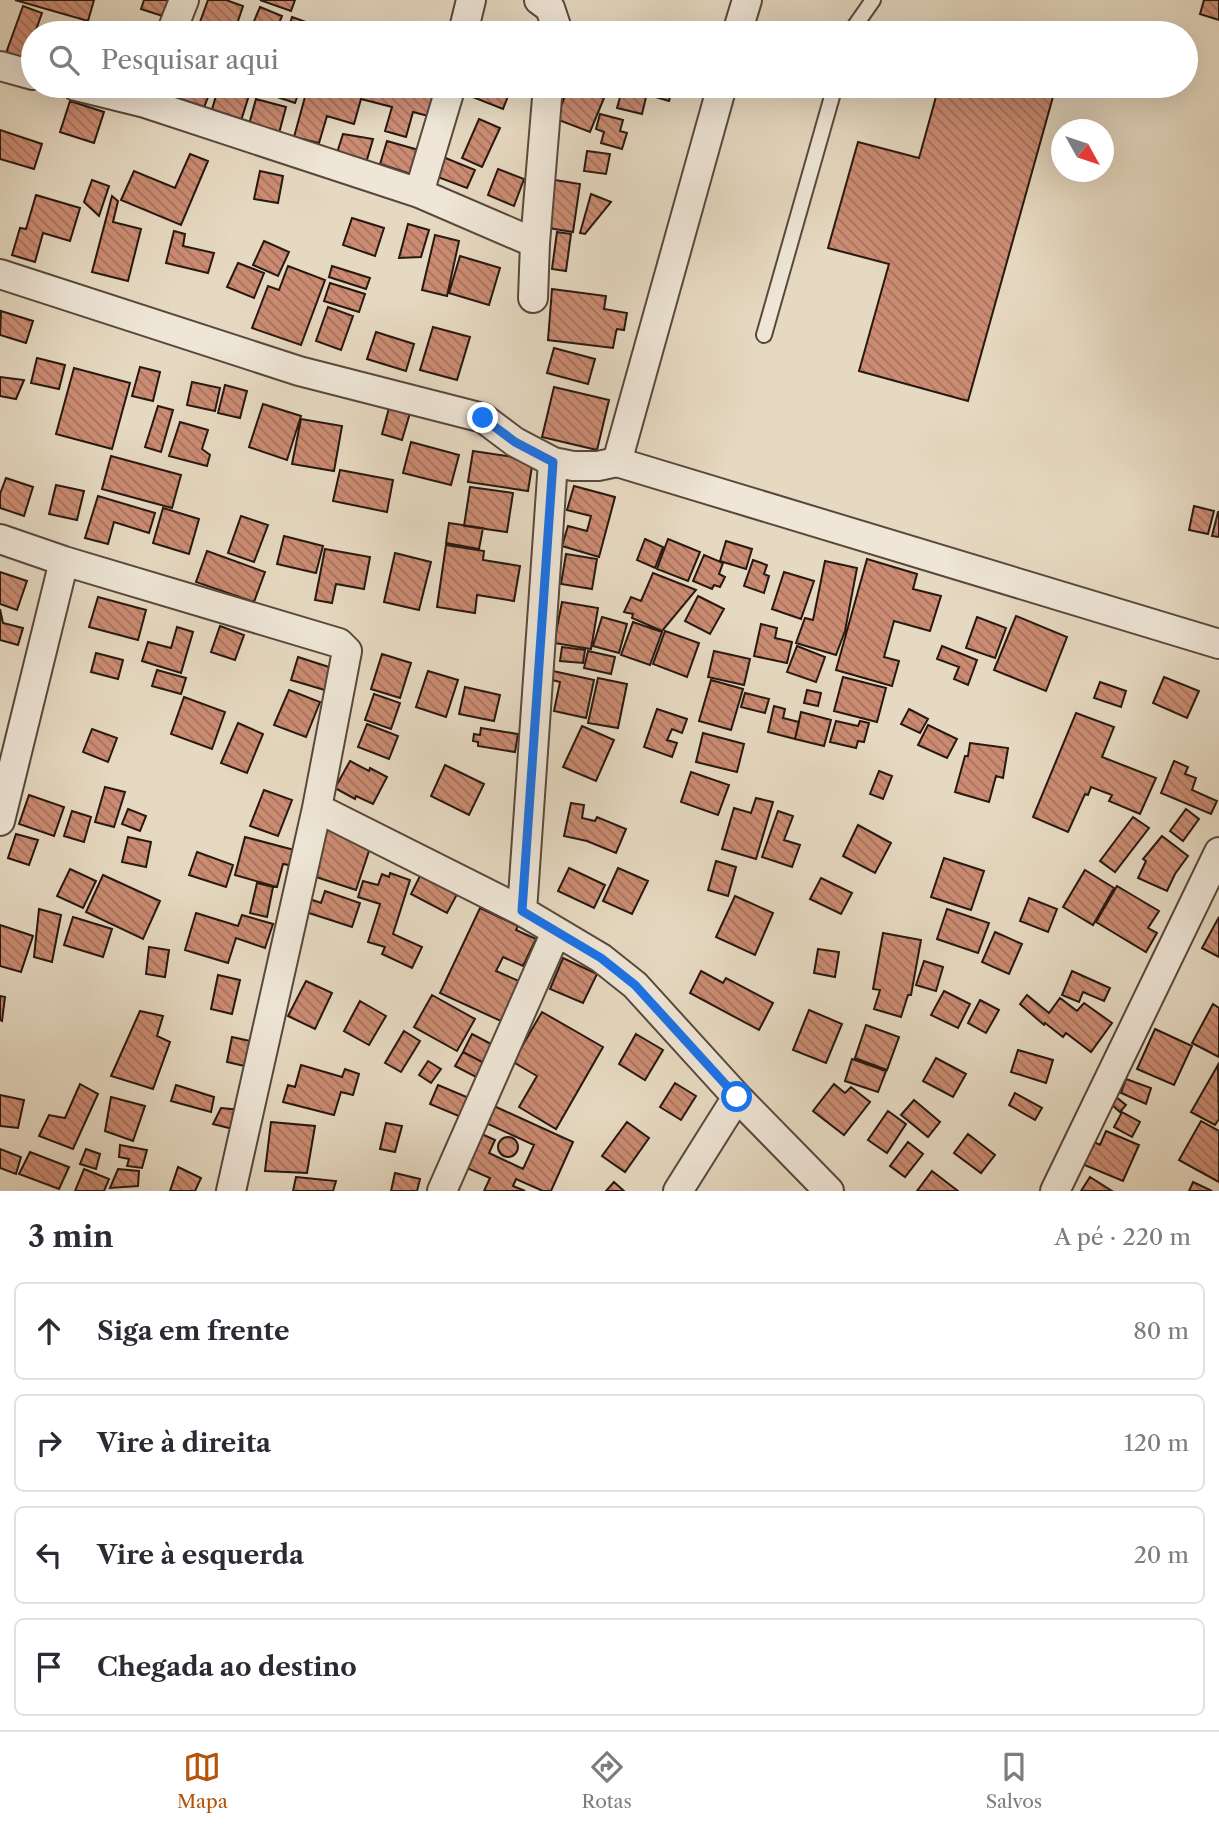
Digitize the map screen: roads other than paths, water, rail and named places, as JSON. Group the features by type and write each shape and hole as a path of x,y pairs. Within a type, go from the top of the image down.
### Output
{"street":[{"path":"176,21 184,0"},
{"path":"466,21 471,0"},
{"path":"538,0 550,8 554,21"},
{"path":"741,21 747,0"},
{"path":"0,66 21,72"},
{"path":"159,98 419,193 535,243"},
{"path":"419,193 447,98"},
{"path":"533,298 547,98"},
{"path":"617,462 720,98"},
{"path":"0,274 299,371 483,418 515,442 553,462 573,466 598,466 617,462 1219,644"},
{"path":"522,911 553,462"},
{"path":"0,539 64,561 339,643 347,651 317,808 231,1191"},
{"path":"0,821 64,561"},
{"path":"317,808 522,911 601,958 635,985 737,1097 829,1191"},
{"path":"1055,1191 1219,852"},
{"path":"442,1191 556,932"},
{"path":"678,1191 737,1097"}],"lane":[{"path":"858,21 873,0"},
{"path":"764,335 832,98"}]}
